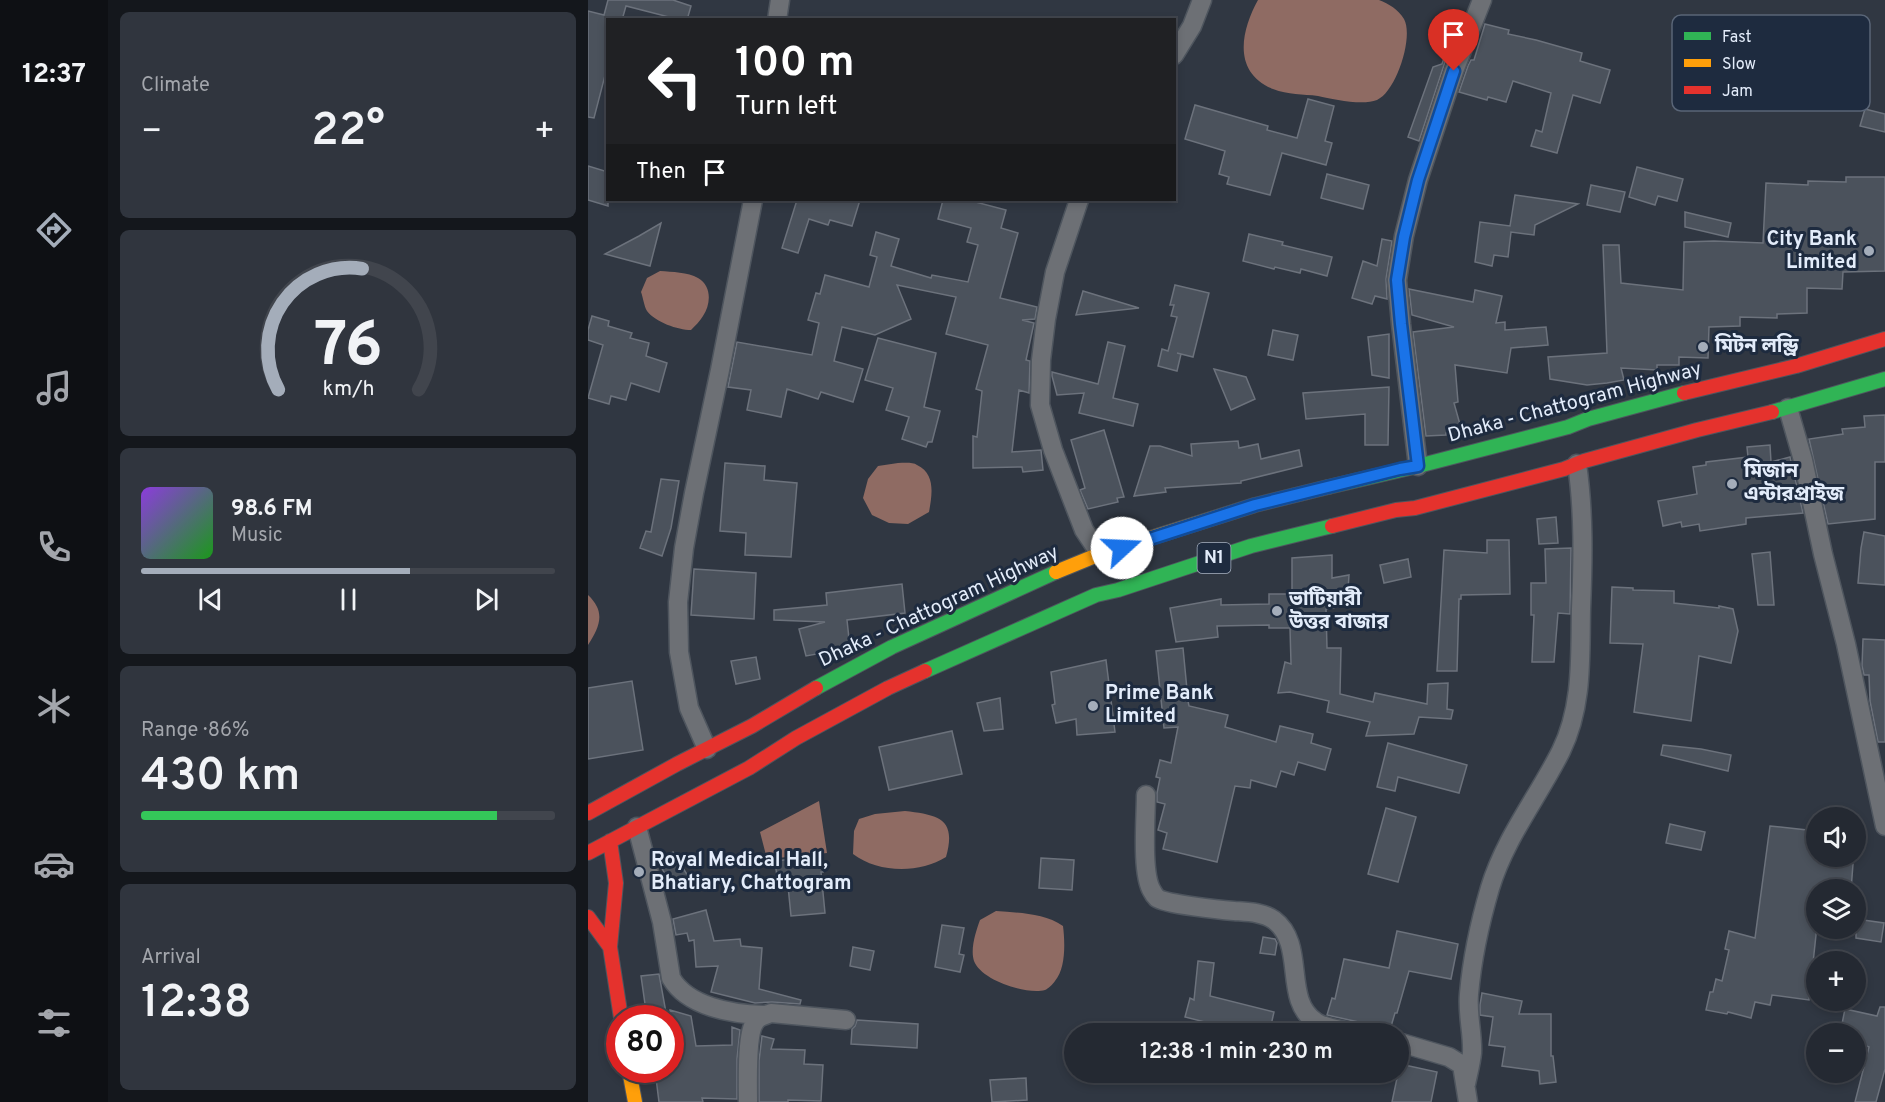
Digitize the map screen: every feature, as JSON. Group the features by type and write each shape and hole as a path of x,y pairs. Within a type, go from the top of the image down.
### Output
{"main road":[{"name":"Dhaka - Chattogram Highway","path":"588,813 752,726 800,696 892,647 1100,554 1255,505 1568,427 1588,419 1701,388 1796,366 1885,339"},
{"name":"N1","path":"588,853 749,768 796,738 888,688 1096,595 1118,590 1251,546 1335,527 1396,510 1415,508 1564,469 1885,379"},
{"path":"610,841 616,883 610,947 619,1005"},
{"path":"588,917 610,947"},
{"path":"631,1083 635,1102"}],"street":[{"path":"777,18 780,0"},
{"path":"1176,53 1192,26 1202,0"},
{"path":"1418,466 1397,280 1404,237 1418,180 1454,71 1482,0"},
{"path":"706,749 689,708 679,652 678,602 684,548 694,493 753,201"},
{"path":"1079,201 1055,272 1046,319 1041,360 1040,405 1053,450 1084,530 1100,554"},
{"path":"1788,408 1803,460 1823,554 1846,644 1885,826"},
{"path":"1467,1093 1472,1053 1468,996 1491,886 1512,836 1561,750 1572,723 1578,696 1581,667 1582,525 1577,464"},
{"path":"1146,795 1146,868 1150,889 1158,899 1197,907 1257,914 1273,919 1284,930 1290,945 1298,992 1304,1011 1318,1023"},
{"path":"637,827 662,922 669,969 675,984 687,996 748,1015 771,1013 846,1020"},
{"path":"748,1102 750,1040 754,1022 763,1015"},
{"path":"1409,1045 1449,1057 1462,1065 1467,1093"}],"shaded area":[{"path":"1258,0 1379,0 1386,3 1399,12 1406,27 1405,50 1397,76 1384,95 1371,102 1284,92 1260,82 1246,62 1244,50 1247,25"},
{"path":"660,271 690,275 703,281 706,286 709,296 708,306 702,318 691,330 667,325 655,319 647,311 641,292 647,278"},
{"path":"898,463 917,465 930,479 929,512 908,524 889,523 872,515 863,498 868,479 878,466"},
{"path":"588,595 597,607 599,619 596,632 588,645"},
{"path":"819,801 827,853 767,859 760,832"},
{"path":"905,811 927,814 947,826 949,844 946,857 924,866 899,869 874,865 853,854 854,831 859,819 875,814"},
{"path":"996,911 1040,916 1063,926 1063,962 1059,976 1048,989 1037,991 1016,988 995,980 978,968 974,961 973,951 977,929 980,920"}],"building":[{"path":"608,0 673,0 691,6 688,18 669,18 626,6 623,18 606,18 606,72 594,118 588,117 588,11 604,15"},
{"path":"1485,24 1509,30 1508,34 1582,53 1580,61 1610,70 1600,103 1573,95 1557,153 1531,146 1536,130 1542,132 1551,93 1513,81 1506,102 1488,97 1487,100 1459,92 1468,66 1471,60 1474,60"},
{"path":"1444,58 1446,59 1419,141 1408,137 1433,67 1442,64"},
{"path":"1308,99 1334,106 1325,141 1332,143 1326,165 1282,153 1270,195 1227,184 1229,177 1219,174 1225,151 1185,139 1195,105 1268,126 1267,130 1297,138"},
{"path":"1864,111 1885,114 1885,132 1860,126"},
{"path":"588,166 606,171 608,206 588,200"},
{"path":"1637,167 1683,179 1677,201 1658,196 1655,205 1629,197"},
{"path":"1327,174 1369,185 1363,209 1321,198"},
{"path":"1846,177 1885,177 1885,271 1843,272 1842,289 1807,288 1807,313 1777,314 1777,318 1740,317 1740,326 1709,327 1708,358 1679,357 1679,365 1657,365 1657,370 1621,368 1624,380 1607,383 1587,385 1550,379 1548,357 1607,353 1603,245 1619,245 1621,283 1683,290 1684,242 1763,243 1766,183 1808,185 1808,181 1846,182"},
{"path":"1591,185 1625,192 1620,212 1587,205"},
{"path":"1515,195 1578,204 1535,225 1534,235 1511,232 1508,257 1494,255 1492,266 1475,262 1480,222 1510,226"},
{"path":"797,201 860,201 852,226 830,220 828,225 809,219 798,253 782,248"},
{"path":"943,201 972,201 1006,210 1001,228 1018,233 1000,298 1037,307 1035,319 1022,320 1034,323 1026,360 1030,361 1029,393 1019,390 1012,452 1041,450 1043,470 1023,472 1022,467 973,468 973,436 977,437 982,391 976,389 988,345 946,334 956,297 897,285 911,319 875,335 842,327 834,361 863,369 853,402 821,392 818,399 787,389 781,417 747,410 751,390 728,387 737,342 812,355 819,323 808,320 816,293 820,294 825,275 869,287 877,257 870,255 876,232 899,239 891,266 931,278 932,275 968,282 978,245 967,242 971,228 938,219"},
{"path":"1685,212 1731,223 1728,237 1685,227"},
{"path":"661,223 650,266 605,254 639,236"},
{"path":"1249,234 1332,257 1327,276 1301,269 1300,273 1275,267 1274,269 1243,261"},
{"path":"1382,239 1392,241 1386,279 1387,299 1375,296 1372,304 1352,298 1363,261 1377,266"},
{"path":"1175,285 1209,293 1193,357 1181,354 1177,371 1158,366 1162,349 1168,351 1177,317 1171,316 1174,305 1170,305"},
{"path":"1409,289 1473,302 1475,290 1502,296 1496,323 1505,322 1505,330 1546,327 1548,345 1511,348 1507,373 1455,365 1458,402 1454,403 1461,428 1446,433 1446,435 1426,436 1413,332 1454,327 1412,315"},
{"path":"1083,291 1139,308 1076,315"},
{"path":"592,316 609,321 608,326 632,333 630,338 649,343 646,356 667,363 659,392 631,383 626,400 611,396 609,404 588,398 603,345 588,340"},
{"path":"1273,330 1298,335 1293,360 1268,355"},
{"path":"1389,334 1389,378 1372,375 1368,337"},
{"path":"878,338 936,353 924,407 940,411 932,442 928,442 926,447 902,439 909,417 886,410 893,388 865,380"},
{"path":"1108,342 1125,346 1113,398 1138,404 1133,426 1079,413 1084,393 1057,395 1052,372 1098,384"},
{"path":"1214,369 1246,377 1255,399 1231,410"},
{"path":"1389,387 1388,445 1365,445 1365,414 1306,419 1303,393"},
{"path":"1885,415 1885,462 1875,462 1875,519 1828,524 1809,439 1843,434 1842,429 1865,427 1864,416"},
{"path":"1104,430 1124,497 1117,498 1118,502 1088,509 1080,490 1085,488 1071,440"},
{"path":"1238,441 1239,448 1258,444 1261,459 1299,450 1302,466 1241,481 1241,483 1165,488 1166,492 1134,496 1150,446 1160,446 1192,456 1191,444"},
{"path":"1770,445 1771,462 1790,457 1803,513 1746,518 1746,524 1700,531 1699,524 1682,527 1681,522 1663,526 1658,501 1697,494 1693,467 1706,465 1706,462 1748,457 1747,447"},
{"path":"725,463 765,466 764,480 797,483 791,557 745,555 746,533 720,531"},
{"path":"661,479 679,481 671,528 662,556 640,548 646,531 651,532"},
{"path":"1556,517 1558,543 1539,544 1537,519"},
{"path":"1864,532 1885,536 1885,585 1858,583"},
{"path":"1487,540 1509,540 1510,594 1461,595 1457,671 1437,671 1444,550 1487,553"},
{"path":"1571,548 1570,614 1558,613 1554,662 1532,662 1534,615 1531,615 1531,583 1546,583 1545,549"},
{"path":"1770,552 1774,605 1758,605 1752,554"},
{"path":"1332,555 1332,578 1349,575 1347,605 1326,609 1327,648 1341,648 1340,694 1373,702 1375,693 1427,704 1428,684 1448,683 1447,709 1453,710 1451,719 1419,717 1414,734 1366,736 1370,722 1327,712 1329,701 1290,692 1278,693 1285,662 1291,664 1290,628 1269,628 1269,625 1217,626 1218,637 1176,642 1170,608 1221,599 1221,605 1269,604 1269,594 1292,594 1292,558"},
{"path":"1408,559 1411,577 1384,583 1380,565"},
{"path":"694,569 756,573 754,619 691,615"},
{"path":"902,584 905,613 847,620 850,648 806,656 799,629 825,622 774,620 774,610 827,605 826,593"},
{"path":"1612,587 1674,591 1674,603 1733,609 1738,631 1731,663 1699,656 1691,721 1634,712 1643,644 1610,643"},
{"path":"1863,639 1885,640 1885,742 1878,742 1870,701 1869,675 1864,675 1862,666"},
{"path":"1183,648 1188,700 1185,701 1188,701 1189,706 1228,715 1225,727 1276,742 1280,726 1313,734 1311,743 1331,749 1325,770 1298,762 1294,775 1281,771 1276,787 1251,780 1250,788 1235,786 1217,862 1163,849 1167,833 1158,830 1165,804 1157,802 1160,778 1156,777 1160,760 1171,763 1178,727 1164,728 1156,651"},
{"path":"756,657 760,679 736,684 731,661"},
{"name":"Prime Bank Limited","path":"1106,660 1115,732 1077,735 1076,719 1056,723 1052,705 1055,704 1051,672"},
{"path":"632,681 643,750 588,759 588,688"},
{"path":"1000,698 1003,729 984,731 977,703"},
{"path":"952,731 962,774 889,790 879,747"},
{"path":"1388,743 1467,765 1459,793 1398,777 1395,791 1377,787"},
{"path":"1663,745 1731,755 1728,771 1661,755"},
{"path":"1386,808 1416,817 1398,882 1368,874"},
{"path":"1670,824 1705,832 1701,850 1666,843"},
{"path":"1770,826 1806,830 1806,867 1853,867 1852,879 1806,879 1806,939 1816,939 1814,951 1806,951 1806,1000 1772,995 1770,1005 1755,1002 1751,1018 1728,1012 1727,1014 1706,1010 1716,979 1722,981 1729,950 1725,949 1729,931 1755,938"},
{"path":"673,852 688,876 672,887 658,861"},
{"path":"822,856 823,872 821,872 825,913 791,916 787,876 777,877 775,861"},
{"path":"1041,858 1074,860 1072,890 1039,888"},
{"path":"706,910 714,941 740,939 741,946 762,948 759,989 801,1000 800,1004 755,1003 711,992 718,966 696,967 694,940 689,941 687,933 676,935 673,919"},
{"path":"1866,920 1884,923 1881,942 1862,939 1866,939"},
{"path":"942,925 964,928 959,954 964,955 960,972 935,967"},
{"path":"1397,931 1458,944 1451,979 1409,971 1392,1023 1363,1023 1327,1015 1332,998 1335,999 1344,959 1389,968"},
{"path":"1263,937 1275,939 1277,943 1275,955 1260,953"},
{"path":"853,947 874,951 870,970 850,966"},
{"path":"1198,961 1214,963 1210,996 1274,1012 1272,1023 1209,1023 1185,1017 1190,998 1194,1000"},
{"path":"659,974 665,1005 645,1005 641,976"},
{"path":"1482,993 1522,1001 1519,1014 1551,1014 1551,1056 1553,1056 1556,1082 1540,1084 1539,1071 1502,1066 1505,1047 1489,1045 1493,1017 1480,1015"},
{"path":"1880,1007 1885,1007 1885,1069 1876,1102 1855,1102 1860,1083 1866,1083 1866,1059 1869,1047 1866,1046 1866,1023 1842,1023 1845,1011 1877,1016"},
{"path":"684,1014 691,1016 696,1046 732,1045 732,1027 740,1030 737,1099 702,1098 703,1102 659,1102 657,1083 684,1083"},
{"path":"857,1020 918,1024 917,1048 851,1044 852,1029"},
{"path":"762,1036 774,1039 771,1049 805,1050 804,1064 823,1065 821,1101 759,1102 759,1061"},
{"path":"1409,1066 1437,1072 1431,1102 1392,1102 1396,1083 1409,1083"},
{"path":"1026,1078 1027,1100 992,1102 990,1080"}],"traffic: fast":[{"path":"1772,412 1885,379"},
{"path":"1328,487 1568,427 1588,419 1684,393"},
{"path":"925,671 1096,595 1118,590 1251,546 1332,526"},
{"path":"816,688 892,647 1056,572"}],"traffic: slow":[{"path":"1056,572 1100,554 1255,505 1328,487"},
{"path":"631,1083 635,1102"}],"traffic: jam":[{"path":"1684,393 1796,366 1885,339"},
{"path":"1332,526 1396,510 1415,508 1564,469 1584,461 1697,430 1772,412"},
{"path":"588,853 749,768 796,738 888,688 925,671"},
{"path":"588,813 752,726 816,688"},
{"path":"610,841 616,883 610,947 619,1005"},
{"path":"588,917 610,947"}],"place":[{"name":"City Bank Limited","path":"1869,251"},
{"name":"মিটন লন্ড্রি","path":"1703,347"},
{"name":"মিজান এন্টারপ্রাইজ","path":"1732,484"},
{"name":"ভাটিয়ারী উত্তর বাজার","path":"1277,611"},
{"name":"Prime Bank Limited","path":"1093,706"},
{"name":"Royal Medical Hall, Bhatiary, Chattogram","path":"639,872"}],"route":[{"path":"1122,548 1255,505 1418,466 1397,280 1404,237 1418,180 1454,71"}]}
